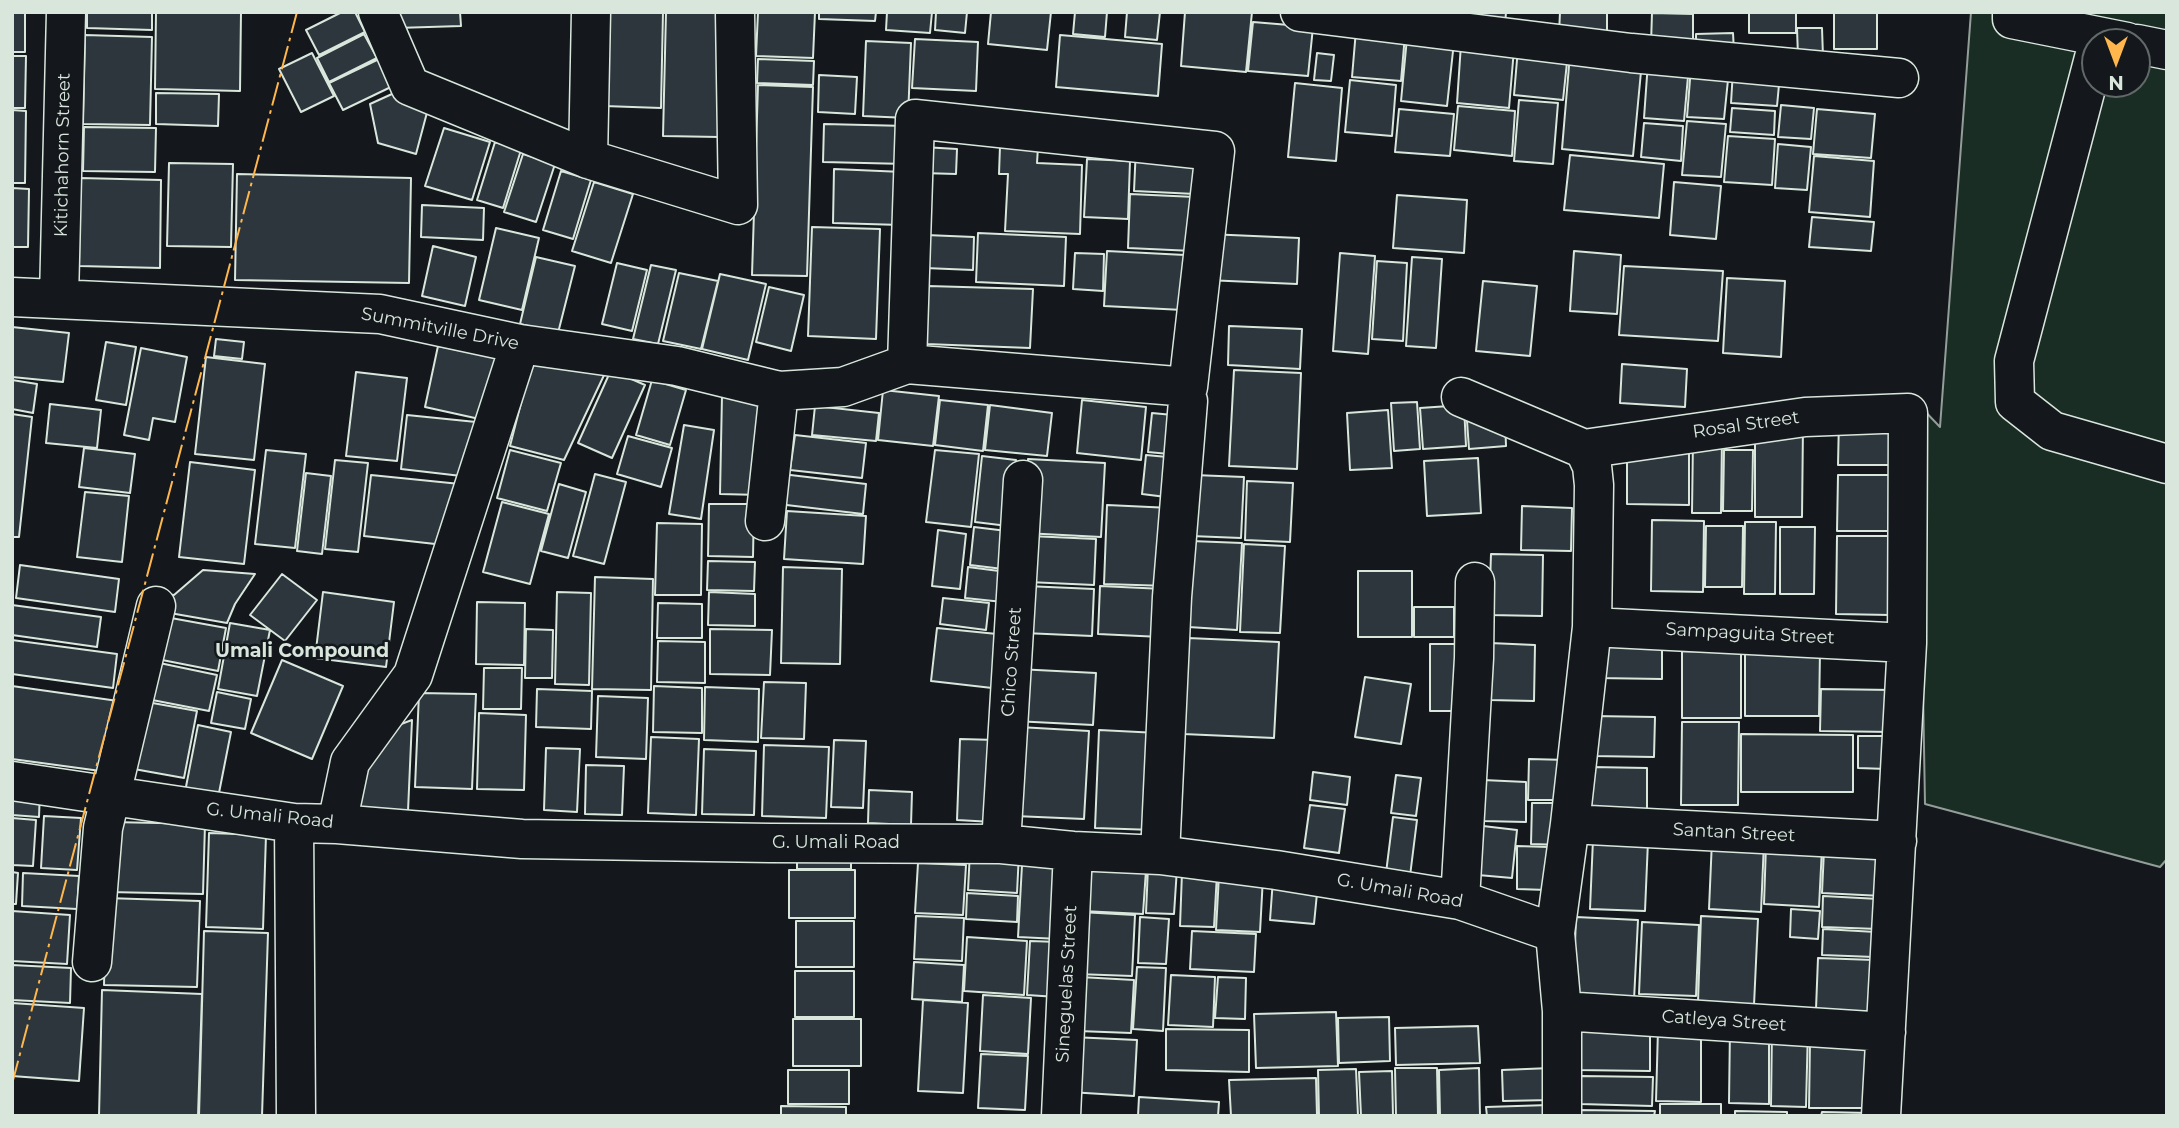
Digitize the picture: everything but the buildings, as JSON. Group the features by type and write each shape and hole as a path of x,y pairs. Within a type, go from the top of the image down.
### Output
{"street":[{"name":"Kitichahorn Street","path":"59,298 66,12"},
{"path":"378,12 410,86 588,159 738,205 735,12"},
{"path":"588,159 591,12"},
{"path":"1300,12 1631,53 1899,78"},
{"path":"2012,12 2012,19 2081,38"},
{"path":"2089,98 2014,360 2015,402 2052,431 2167,464"},
{"path":"915,119 1215,150 1188,387 907,364 915,119"},
{"name":"Summitville Drive","path":"12,297 380,314 520,344 677,366 779,391 843,387 907,364"},
{"path":"337,824 350,762 413,674 520,344"},
{"path":"765,521 779,391"},
{"path":"1461,397 1584,449 1592,466 1592,626 1555,933 1562,1011 1562,1116"},
{"path":"1160,855 1172,597 1188,401"},
{"name":"Rosal Street","path":"1584,449 1805,416 1908,414 1907,643"},
{"name":"Chico Street","path":"1000,844 1023,480"},
{"path":"1460,900 1474,658 1475,582"},
{"path":"92,962 101,842 156,606"},
{"name":"Sampaguita Street","path":"1592,626 1907,643"},
{"path":"1881,1116 1907,643"},
{"name":"G. Umali Road","path":"12,781 294,823 522,839 1000,844 1160,855 1276,870 1460,900 1555,933"},
{"path":"294,823 296,1116"},
{"name":"Santan Street","path":"1570,824 1898,841"},
{"name":"Sineguelas Street","path":"1061,1116 1073,851"},
{"name":"Catleya Street","path":"1562,1011 1886,1031"}],"green space":[{"path":"1971,12 2167,12 2167,859 2160,867 1925,804 1918,404 1940,427"}],"power":[{"path":"12,1084 297,12"}],"district":[{"name":"Umali Compound","path":"302,651"}]}
